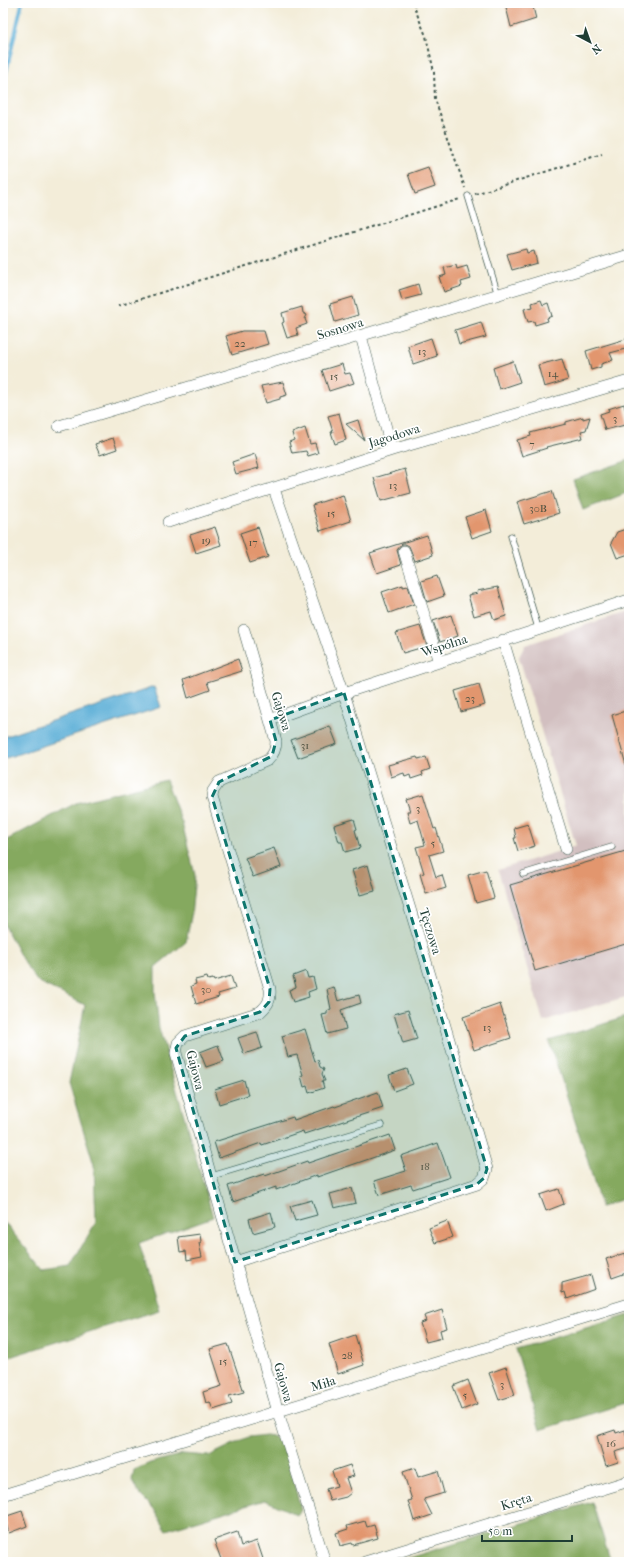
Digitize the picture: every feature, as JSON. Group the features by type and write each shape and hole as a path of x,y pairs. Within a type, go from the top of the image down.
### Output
{"street":[{"name":"Sosnowa","path":"59,426 629,255"},
{"path":"361,336 392,450"},
{"name":"Jagodowa","path":"168,522 392,450 629,381"},
{"name":"Tęczowa","path":"235,1262 477,1184 484,1178 486,1169 425,958 344,693 274,489"},
{"path":"404,551 439,662"},
{"name":"Wspólna","path":"270,720 344,693 538,628 629,600"},
{"name":"Gajowa","path":"244,630 276,741 276,746 272,756 268,760 219,782 213,791 212,797 271,996 265,1008 260,1012 185,1036 178,1043 176,1053 278,1412 325,1562"},
{"path":"503,640 568,854"},
{"name":"Miła","path":"3,1496 629,1304"},
{"name":"Kręta","path":"365,1562 629,1481"}],"lane":[{"path":"468,196 498,295"},
{"path":"511,536 538,628"},
{"path":"523,874 568,854 612,847"},
{"path":"212,1176 382,1125"}],"path":[{"path":"414,3 426,36 434,72 434,99 468,196"},
{"path":"118,306 602,154"}],"highlighted area":[{"path":"344,693 487,1169 484,1178 477,1184 235,1262 176,1048 185,1036 260,1012 269,1002 270,989 212,797 219,782 272,756 276,741 270,720"}],"shaded area":[{"path":"629,611 629,996 543,1021 498,870 576,846 519,657 525,645"}],"green space":[{"path":"629,460 629,492 583,510 573,479"},
{"path":"166,780 182,823 195,875 191,917 186,942 155,967 155,992 159,1028 213,1217 139,1243 159,1310 3,1359 3,1221 44,1270 70,1266 96,1222 94,1165 69,1083 85,1005 37,981 22,959 3,923 3,842 76,803"},
{"path":"629,1016 629,1197 601,1207 586,1155 549,1041"},
{"path":"629,1315 629,1402 540,1430 516,1349"},
{"path":"266,1435 274,1436 285,1449 301,1510 297,1515 265,1500 166,1530 154,1509 140,1495 132,1480 134,1470 150,1463 183,1454 209,1456 248,1437"},
{"path":"592,1502 611,1562 395,1562"}],"water":[{"path":"154,687 161,707 3,759 3,737"}],"building":[{"path":"505,3 532,3 536,19 511,27"},
{"path":"428,167 435,187 415,194 408,174"},
{"path":"526,249 527,253 534,251 537,263 512,270 507,254"},
{"path":"456,265 457,269 467,266 471,279 461,282 462,286 444,292 439,277 446,275 444,268"},
{"path":"418,284 421,295 402,300 399,290"},
{"path":"353,297 358,315 335,322 330,304"},
{"path":"541,300 543,305 548,303 552,316 547,318 548,321 535,325 534,321 528,322 524,309 533,307 532,303"},
{"path":"302,307 303,313 307,315 305,319 307,324 296,328 298,335 287,338 282,323 284,322 282,313"},
{"path":"481,322 486,337 459,344 455,330"},
{"path":"242,331 264,331 268,344 232,355 226,336"},
{"path":"431,338 437,356 413,364 408,346"},
{"path":"629,338 629,348 610,353 613,360 601,364 601,367 591,370 586,351"},
{"path":"562,359 568,380 544,387 538,365"},
{"path":"513,361 520,382 499,389 493,368"},
{"path":"342,364 345,374 350,373 354,383 329,391 322,370"},
{"path":"283,382 287,395 280,397 280,399 266,403 261,386"},
{"path":"624,404 629,424 605,430 600,414 609,411 608,409"},
{"path":"339,413 346,440 335,444 328,416"},
{"path":"583,417 583,419 590,417 586,430 581,431 583,438 546,447 547,448 522,456 517,440 531,436 530,433 566,424 566,422"},
{"path":"358,420 364,440 346,424"},
{"path":"305,428 310,444 315,443 318,453 308,456 306,451 292,453 289,442 294,440 292,433"},
{"path":"113,438 117,449 100,455 95,444"},
{"path":"255,454 259,468 236,474 232,462"},
{"path":"405,469 411,493 381,501 374,478"},
{"path":"552,491 559,513 524,524 517,502"},
{"path":"343,495 351,521 320,531 312,505"},
{"path":"486,510 492,531 472,538 465,517"},
{"path":"215,527 221,545 196,553 190,535"},
{"path":"258,527 268,557 250,563 240,533"},
{"path":"629,528 629,554 617,558 611,543 617,532"},
{"path":"427,535 433,555 415,561 409,546 402,544 397,550 401,565 377,573 370,553"},
{"path":"437,576 444,596 427,602 421,581"},
{"path":"403,585 403,587 408,586 414,604 389,613 382,592"},
{"path":"498,587 506,616 494,620 491,611 474,616 468,595 478,593 477,591"},
{"path":"451,615 458,636 440,642 433,621"},
{"path":"420,626 427,646 403,653 396,633"},
{"path":"238,659 242,671 207,682 210,690 188,698 183,680"},
{"path":"479,684 485,705 461,712 455,691"},
{"path":"629,710 629,764 626,765 612,715"},
{"path":"330,726 337,744 298,758 291,740"},
{"path":"417,757 418,759 426,757 430,769 422,772 423,775 411,779 410,775 405,777 404,773 391,777 388,765"},
{"path":"423,794 434,829 436,828 443,851 429,855 436,877 442,875 446,888 426,894 420,874 424,873 416,847 425,845 418,820 410,823 407,811 410,811 406,799"},
{"path":"354,819 357,829 355,830 360,848 345,852 342,842 339,842 334,825"},
{"path":"528,824 535,846 518,851 514,838 516,838 514,828"},
{"path":"274,848 281,867 253,877 245,858"},
{"path":"629,850 629,943 535,971 510,885"},
{"path":"368,865 375,891 360,895 352,870"},
{"path":"486,870 494,898 476,903 468,875"},
{"path":"306,971 308,978 313,977 316,989 308,992 309,997 293,1002 289,990 296,987 293,976"},
{"path":"231,976 235,989 218,994 219,997 196,1004 191,986 196,984 195,980 207,977 208,980 213,979 214,981"},
{"path":"334,987 338,1001 359,995 361,1003 341,1010 346,1029 327,1034 322,1015 327,1014 327,1011 331,1009 327,989"},
{"path":"500,1004 511,1038 474,1050 463,1017"},
{"path":"408,1010 417,1039 403,1043 394,1014"},
{"path":"305,1029 315,1061 318,1060 320,1067 324,1069 322,1074 325,1081 322,1081 324,1088 309,1093 307,1086 304,1087 301,1076 303,1075 297,1055 288,1057 282,1036"},
{"path":"257,1032 262,1048 244,1054 238,1038"},
{"path":"218,1045 224,1061 206,1067 200,1052"},
{"path":"407,1069 413,1084 394,1091 389,1075"},
{"path":"244,1080 248,1095 219,1104 215,1089"},
{"path":"378,1092 383,1108 304,1134 303,1131 262,1145 261,1143 219,1158 214,1142 293,1117 294,1120"},
{"path":"390,1135 395,1150 317,1177 317,1175 276,1190 276,1187 233,1202 228,1186 264,1174 265,1176 307,1161 308,1163"},
{"path":"438,1143 450,1177 413,1189 411,1185 379,1195 374,1181 406,1171 401,1156"},
{"path":"352,1188 356,1203 334,1208 330,1194"},
{"path":"559,1189 564,1204 546,1211 540,1195"},
{"path":"312,1200 317,1215 295,1221 290,1206"},
{"path":"271,1212 275,1227 253,1233 249,1219"},
{"path":"447,1221 453,1237 435,1243 429,1228"},
{"path":"200,1234 201,1242 199,1243 202,1257 187,1260 186,1251 180,1252 178,1237"},
{"path":"625,1253 629,1265 629,1272 612,1278 606,1259"},
{"path":"591,1275 595,1289 567,1299 565,1292 562,1293 562,1283"},
{"path":"442,1310 447,1328 440,1330 442,1338 426,1342 420,1323 426,1321 424,1316"},
{"path":"355,1335 364,1365 338,1374 329,1344"},
{"path":"228,1344 244,1392 229,1396 232,1404 213,1410 210,1402 206,1403 203,1392 222,1386 210,1349"},
{"path":"506,1367 515,1395 499,1400 489,1373"},
{"path":"468,1380 477,1404 462,1410 453,1386"},
{"path":"615,1430 616,1433 625,1430 629,1448 615,1452 618,1462 606,1466 597,1436"},
{"path":"350,1465 354,1476 346,1478 351,1493 346,1497 330,1501 326,1489 337,1486 332,1471"},
{"path":"415,1468 418,1477 438,1471 444,1493 424,1499 432,1515 414,1521 408,1501 412,1500 403,1472"},
{"path":"22,1511 27,1526 9,1533 4,1517"},
{"path":"365,1521 367,1527 374,1525 378,1538 353,1545 352,1543 340,1546 336,1533 348,1529 347,1526"},
{"path":"237,1532 241,1546 257,1541 264,1562 222,1562 214,1540"}],"waterway":[{"path":"3,86 22,3"}]}
